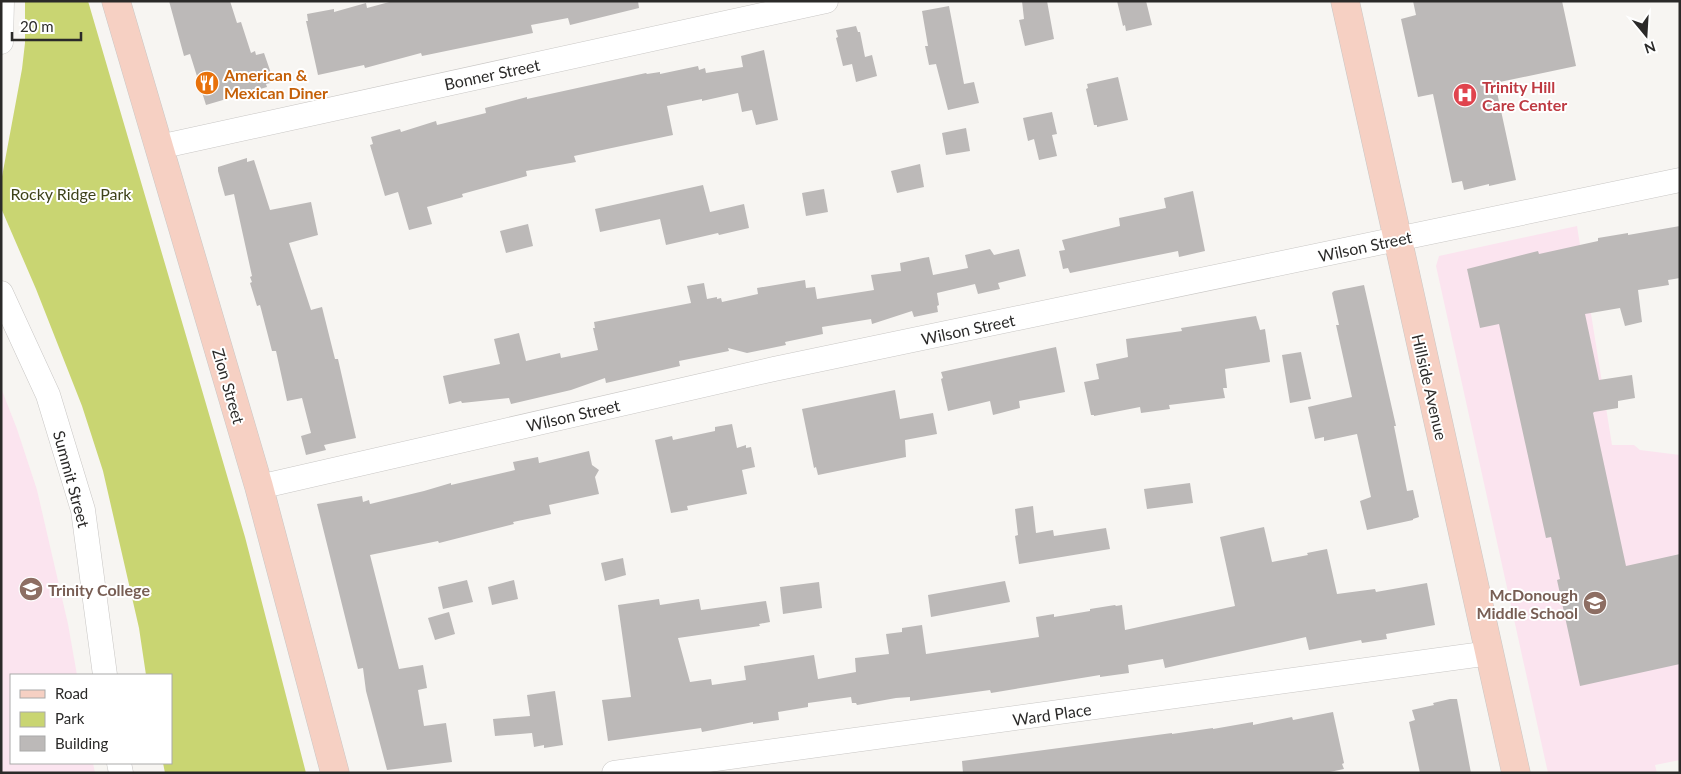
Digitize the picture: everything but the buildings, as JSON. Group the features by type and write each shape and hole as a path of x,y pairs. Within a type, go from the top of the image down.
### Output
{"main road":[{"name":"Zion Street","path":"116,1 259,487 335,773"},
{"name":"Hillside Avenue","path":"1345,1 1396,240 1516,773"}],"street":[{"path":"1,42 2,1"},
{"name":"Bonner Street","path":"159,146 826,1"},
{"name":"Wilson Street","path":"259,487 774,369 1680,180"},
{"name":"Summit Street","path":"1,294 48,395 83,510 106,674"},
{"name":"Ward Place","path":"614,773 1490,653"}],"shaded area":[{"name":"McDonough Middle School","path":"1577,226 1612,445 1634,445 1640,450 1680,455 1680,760 1655,765 1657,773 1548,773 1436,266 1439,256"},
{"name":"Trinity College","path":"1,388 37,490 68,624 77,674 10,674 10,764 93,764 95,773 1,773"}],"green space":[{"name":"Rocky Ridge Park","path":"25,1 88,1 245,537 306,773 165,773 163,764 172,764 172,674 146,674 139,628 103,471 82,406 36,289 1,208 1,182 25,43"}],"place":[{"name":"American & Mexican Diner","path":"207,83"},
{"name":"Trinity Hill Care Center","path":"1465,95"},
{"name":"Trinity College","path":"31,589"},
{"name":"McDonough Middle School","path":"1595,603"}]}
